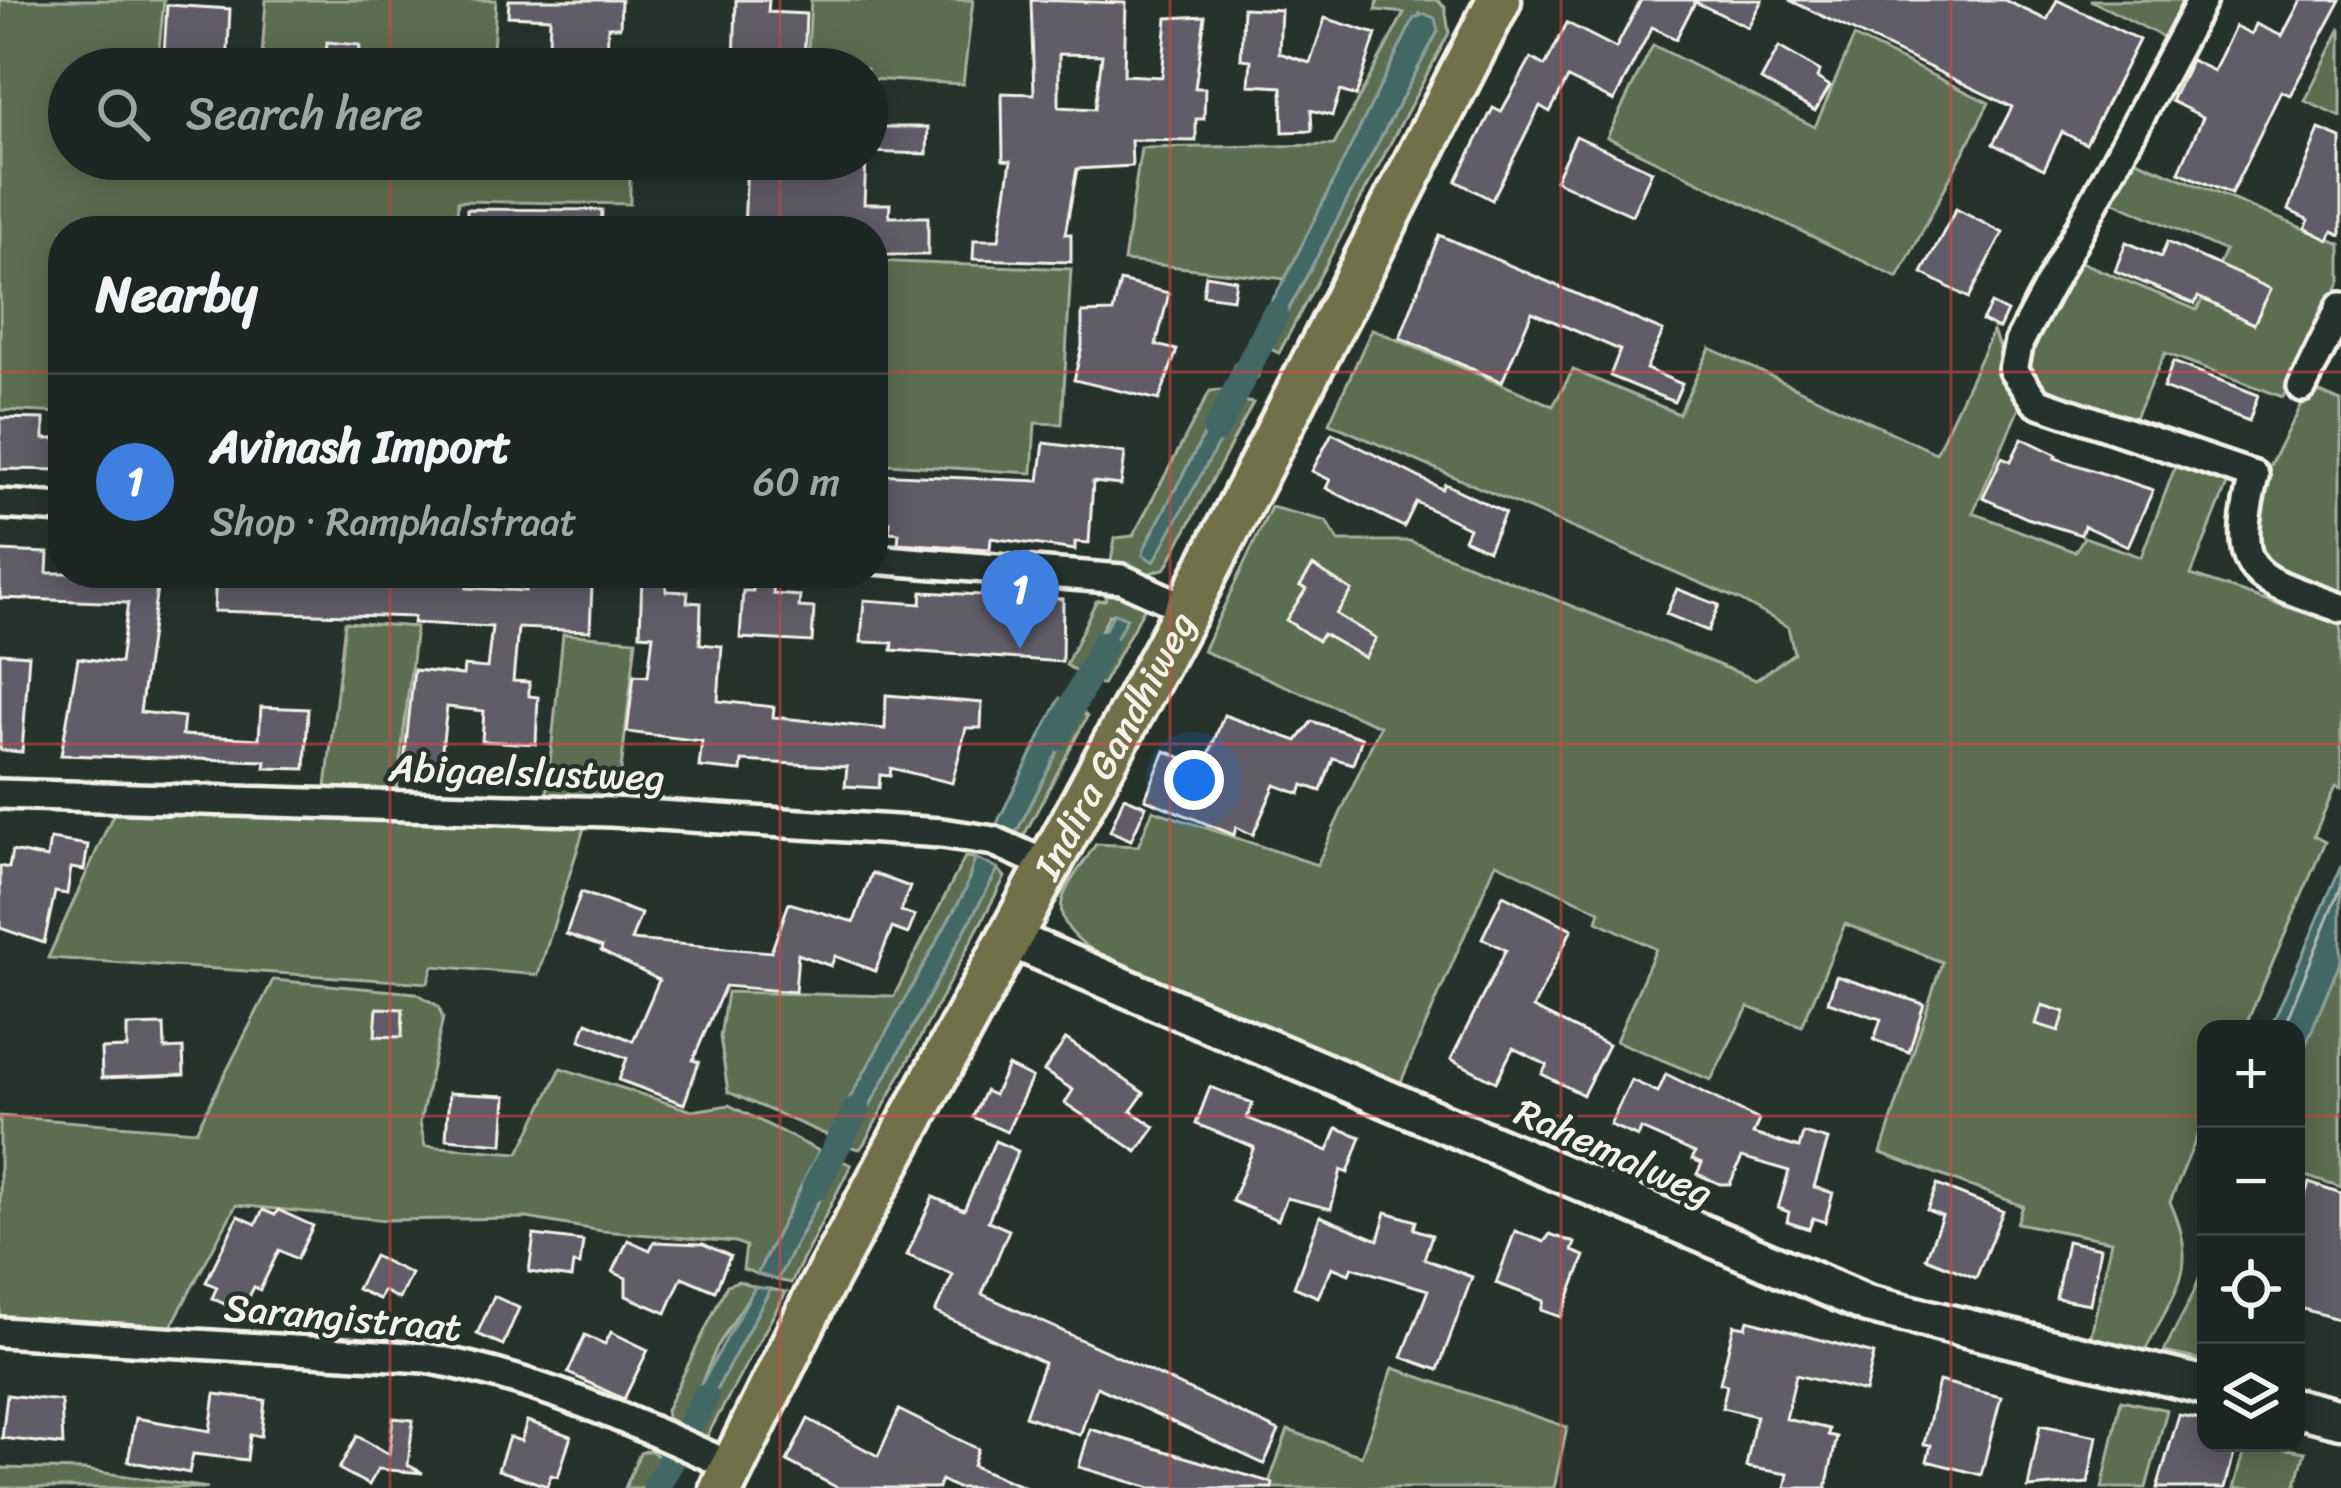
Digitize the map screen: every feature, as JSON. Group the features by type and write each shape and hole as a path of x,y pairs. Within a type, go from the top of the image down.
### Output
{"main road":[{"name":"Indira Gandhiweg","path":"721,1470 1187,609 1486,4"}],"street":[{"path":"2202,0 2019,342 2013,370 2036,402 2254,476 2240,531 2249,566 2267,580 2341,608"},
{"path":"2302,386 2341,307"},
{"path":"0,504 48,507"},
{"path":"888,560 1122,578 1187,609"},
{"name":"Abigaelslustweg","path":"0,794 611,812 942,833 994,841 1045,865"},
{"name":"Rahemalweg","path":"1007,937 1867,1304 2197,1384"},
{"name":"Sarangistraat","path":"0,1332 425,1358 483,1368 667,1436 721,1470"},
{"path":"2305,1410 2341,1420"}],"green space":[{"path":"0,0 164,0 159,48 48,48 48,180 630,180 630,204 458,201 457,216 48,216 48,412 0,410"},
{"path":"266,0 496,0 493,48 263,48"},
{"path":"811,0 973,0 963,84 888,80 888,48 808,48"},
{"path":"1378,0 1437,0 1445,7 1449,33 1279,353 1268,348 1438,31 1420,14 1285,279 1124,261 1141,148 1334,145 1404,13 1376,10"},
{"path":"2090,0 2186,0 2167,39"},
{"path":"2341,28 2341,117 2305,101"},
{"path":"1854,37 1989,103 1898,278 1607,137 1653,45 1815,127"},
{"path":"2131,158 2341,244 2341,281 2283,397 2165,353 2132,424 2038,393 2023,366 2073,259 2197,310 2225,251 2110,200"},
{"path":"888,262 1071,269 1062,424 1035,423 1032,473 888,464"},
{"path":"1372,329 1553,406 1573,370 1679,414 1710,348 1936,453 1993,331 2020,406 1973,513 2075,552 2084,537 2141,557 2177,462 2228,482 2191,575 2341,625 2341,788 2335,786 2314,836 2325,842 2248,1020 2197,1020 2197,1137 2170,1202 2184,1246 2184,1264 2174,1296 2143,1355 2090,1340 2111,1241 2017,1223 2023,1206 1881,1153 1942,962 1845,924 1802,1026 1748,1007 1711,1080 1616,1041 1656,949 1597,921 1600,911 1496,863 1400,1084 1092,950 1075,936 1061,912 1067,887 1096,844 1138,846 1153,810 1317,865 1380,726 1203,651 1271,507 1326,521 1339,541 1410,541 1756,680 1794,653 1788,627 1740,600 1329,423"},
{"path":"2309,388 2341,402 2341,598 2270,572 2250,532 2264,477"},
{"path":"1210,391 1226,393 1144,549 1240,401 1253,403 1166,568 1147,574 1110,567 1115,538 1133,536"},
{"path":"1110,587 1146,605 1102,685 1094,681 1126,618 1109,615 1080,674 1066,665 1096,601 1105,600"},
{"path":"345,622 416,627 396,798 325,796"},
{"path":"563,634 636,640 617,805 546,802"},
{"path":"1080,708 1087,717 1021,841 1014,837"},
{"path":"117,806 587,819 538,975 433,966 428,983 48,958"},
{"path":"965,857 975,858 966,889 829,1136 728,1092 720,1037 727,992 894,996"},
{"path":"998,869 1005,877 865,1142 860,1149 848,1146"},
{"path":"2341,960 2341,1188 2305,1176 2305,1046"},
{"path":"273,980 416,993 438,1006 443,1018 420,1122 425,1146 519,1153 561,1068 692,1111 729,1105 819,1151 757,1274 743,1269 746,1246 735,1242 602,1231 527,1218 384,1220 236,1205 166,1336 0,1326 0,1116 196,1131"},
{"path":"840,1160 851,1165 791,1283 777,1280"},
{"path":"738,1281 755,1287 717,1347 683,1425 667,1418 666,1410 727,1285"},
{"path":"2197,1284 2197,1359 2164,1352"},
{"path":"770,1289 786,1292 706,1438 694,1432"},
{"path":"1393,1368 1567,1427 1554,1488 1267,1488 1288,1430 1361,1456"},
{"path":"2121,1400 2167,1410 2146,1488 2102,1488"},
{"path":"650,1450 662,1459 647,1488 625,1488 640,1453"},
{"path":"2244,1452 2305,1452 2295,1488 2234,1488"},
{"path":"0,1468 85,1470 208,1488 0,1488"}],"water":[{"path":"1425,14 1435,18 1438,31 1268,348 1249,338 1285,279 1414,18"},
{"path":"1246,358 1259,371 1246,384 1233,371"},
{"path":"1226,393 1240,401 1238,407 1154,562 1143,555 1144,549"},
{"path":"1114,613 1127,618 1094,681 1080,674"},
{"path":"1060,698 1080,708 1014,837 995,827"},
{"path":"975,858 998,869 848,1146 829,1136 966,889"},
{"path":"2341,866 2341,960 2305,1046 2305,1020 2274,1020"},
{"path":"819,1151 840,1160 777,1280 757,1274"},
{"path":"755,1287 770,1289 694,1432 683,1425 688,1408"}],"building":[{"path":"509,0 621,0 620,27 608,27 608,48 549,48 550,18 508,16"},
{"path":"736,0 769,0 768,12 806,14 805,48 734,48"},
{"path":"1031,0 1126,3 1124,75 1162,77 1167,18 1205,16 1195,88 1205,88 1204,119 1196,119 1196,141 1131,140 1132,166 1077,169 1065,234 1071,234 1071,262 973,259 974,240 999,240 1011,161 1003,160 1002,93 1034,94","holes":["1059,54 1102,55 1095,109 1059,107"]},
{"path":"1641,0 1762,0 1748,27 1695,2 1676,39 1652,27 1614,101 1568,78 1550,112 1540,106 1492,200 1456,181 1493,108 1501,112 1531,58 1545,66 1567,23 1616,48"},
{"path":"1789,0 2004,0 2047,20 2057,0 2139,40 2086,144 2062,132 2044,169 1993,144 2012,107"},
{"path":"2301,0 2341,0 2290,95 2281,91 2231,194 2179,172 2203,117 2171,101 2191,60 2214,71 2235,26 2252,34 2256,24 2282,36"},
{"path":"167,5 230,9 228,48 164,48"},
{"path":"1243,8 1281,10 1279,53 1310,63 1325,18 1376,34 1356,96 1340,91 1332,116 1311,110 1312,131 1283,132 1282,87 1249,85 1251,60 1241,59"},
{"path":"327,42 360,45 360,48 327,48"},
{"path":"1779,47 1820,71 1817,78 1830,86 1815,111 1761,80"},
{"path":"888,127 928,127 927,154 888,153"},
{"path":"2319,129 2341,138 2341,235 2333,231 2329,240 2305,228 2309,220 2288,210"},
{"path":"1576,136 1652,171 1632,215 1555,180"},
{"path":"746,180 865,180 864,204 890,204 889,217 928,217 928,255 888,255 888,216 745,216"},
{"path":"467,209 602,210 602,216 467,216"},
{"path":"1956,209 2003,233 1969,298 1922,273"},
{"path":"1439,235 1663,331 1646,369 1682,384 1674,402 1610,376 1620,350 1532,312 1502,382 1400,338"},
{"path":"2126,242 2161,257 2167,242 2271,289 2254,324 2198,297 2195,304 2115,271"},
{"path":"1206,275 1236,280 1233,299 1203,295"},
{"path":"1120,281 1169,293 1156,345 1177,350 1159,400 1074,380 1082,346 1082,313 1113,312"},
{"path":"1991,304 2007,312 1999,329 1982,321"},
{"path":"2173,362 2258,395 2249,421 2163,388"},
{"path":"0,418 44,419 48,470 0,469"},
{"path":"1332,433 1442,489 1445,484 1505,513 1488,550 1464,539 1469,528 1416,502 1404,527 1326,488 1330,480 1312,471"},
{"path":"2022,438 2057,455 2055,458 2153,490 2128,546 2084,526 2081,535 2027,518 1983,498 2002,457 2011,461"},
{"path":"1044,443 1125,453 1121,485 1093,482 1089,543 1075,542 1075,550 991,538 990,549 898,543 899,533 889,532 888,475 1039,481"},
{"path":"0,551 48,553 48,588 157,588 140,712 184,717 182,735 259,739 261,707 308,709 305,769 265,768 266,761 61,755 78,658 120,663 128,603 0,598"},
{"path":"1313,566 1352,591 1336,614 1376,638 1365,658 1323,634 1318,641 1286,620 1306,589 1300,586"},
{"path":"215,588 592,588 590,631 518,628 513,681 529,682 529,696 538,697 536,744 482,741 484,711 447,707 440,766 404,763 414,670 463,675 464,666 487,668 492,627 413,623 414,617 214,611"},
{"path":"642,588 688,592 687,602 701,603 700,644 722,646 718,701 774,707 773,717 885,729 886,695 982,703 981,728 966,728 952,783 891,768 890,776 880,775 879,788 845,786 847,767 742,761 741,771 699,767 702,741 627,732 634,675 648,676 653,635 640,634"},
{"path":"773,588 773,594 800,596 799,607 814,608 812,642 740,638 743,591"},
{"path":"1677,589 1719,605 1708,631 1666,614"},
{"path":"922,592 1063,599 1062,662 892,650 893,643 861,642 864,600 921,604"},
{"path":"0,653 29,655 22,752 0,750"},
{"path":"1224,715 1297,741 1312,721 1362,738 1353,764 1333,758 1321,791 1303,785 1300,794 1275,785 1253,835 1236,827 1234,835 1145,799 1165,751 1204,767"},
{"path":"1124,797 1146,806 1131,840 1110,831"},
{"path":"50,839 88,845 84,870 71,868 67,894 55,892 44,943 0,928 0,866 9,868 12,851 47,858"},
{"path":"872,873 910,887 901,911 915,916 908,934 892,928 875,971 835,956 831,966 798,954 795,992 725,986 693,1060 699,1062 684,1104 619,1080 627,1058 580,1040 587,1022 633,1041 659,980 601,951 602,947 566,934 581,892 641,914 631,940 771,952 789,903 854,922"},
{"path":"1503,895 1572,929 1533,1008 1608,1045 1583,1095 1542,1074 1547,1065 1513,1048 1496,1082 1451,1059 1506,950 1482,938"},
{"path":"1836,976 1924,1004 1909,1052 1874,1040 1881,1019 1828,1002"},
{"path":"2042,1005 2065,1012 2059,1031 2036,1024"},
{"path":"377,1008 403,1009 402,1037 375,1036"},
{"path":"164,1025 165,1049 183,1048 184,1075 102,1078 101,1049 127,1048 127,1026"},
{"path":"1066,1039 1144,1093 1131,1111 1155,1127 1137,1152 1065,1103 1073,1090 1044,1071"},
{"path":"1008,1066 1032,1078 1007,1132 973,1117 985,1091 994,1095"},
{"path":"1666,1074 1759,1120 1753,1134 1799,1148 1803,1133 1828,1140 1814,1187 1833,1193 1825,1222 1813,1218 1809,1229 1787,1222 1789,1212 1778,1208 1789,1171 1742,1157 1730,1184 1720,1184 1697,1174 1702,1163 1692,1159 1695,1153 1641,1129 1638,1137 1610,1125 1631,1080 1658,1092"},
{"path":"1210,1087 1253,1103 1247,1118 1328,1151 1337,1128 1361,1137 1348,1173 1341,1170 1331,1209 1287,1198 1278,1220 1232,1201 1254,1147 1196,1124"},
{"path":"449,1093 506,1096 503,1144 446,1139"},
{"path":"995,1141 1018,1151 988,1221 1009,1230 982,1294 1279,1431 1264,1464 1097,1387 1080,1435 1025,1416 1044,1363 935,1312 953,1275 907,1255 933,1197 964,1210"},
{"path":"2309,1183 2341,1194 2341,1320 2305,1310 2305,1195"},
{"path":"1937,1185 2003,1211 1976,1278 1926,1258 1942,1216 1927,1210"},
{"path":"263,1210 275,1215 278,1210 313,1226 297,1259 279,1250 260,1290 254,1287 241,1312 212,1298 217,1287 206,1282 238,1216 256,1224"},
{"path":"1386,1212 1416,1221 1414,1229 1432,1235 1424,1259 1472,1277 1438,1370 1402,1357 1428,1290 1352,1267 1349,1274 1332,1267 1318,1297 1294,1287 1320,1216 1378,1240"},
{"path":"1515,1231 1544,1242 1550,1234 1575,1243 1572,1251 1585,1256 1561,1317 1541,1310 1544,1301 1496,1283"},
{"path":"534,1235 583,1241 580,1265 573,1264 571,1278 529,1272"},
{"path":"628,1240 650,1250 654,1242 703,1244 730,1256 715,1291 682,1277 666,1313 626,1296 626,1278 613,1272"},
{"path":"2067,1241 2100,1248 2090,1304 2056,1298"},
{"path":"374,1256 411,1274 399,1299 383,1291 379,1299 357,1289"},
{"path":"494,1296 519,1308 503,1345 477,1334"},
{"path":"1748,1320 1874,1354 1865,1392 1796,1375 1786,1419 1829,1429 1828,1435 1837,1437 1826,1488 1785,1488 1788,1474 1746,1467 1756,1416 1722,1408 1727,1385 1720,1383 1734,1325 1746,1327"},
{"path":"611,1332 648,1350 624,1399 568,1373 585,1335 605,1344"},
{"path":"1939,1381 2001,1397 1981,1475 1927,1461 1931,1445 1924,1444"},
{"path":"215,1394 265,1400 261,1436 250,1435 247,1460 193,1454 189,1473 128,1461 136,1418 210,1431"},
{"path":"7,1395 61,1401 63,1445 2,1438"},
{"path":"899,1410 978,1449 973,1466 1026,1488 957,1488 941,1480 938,1488 838,1488 787,1461 808,1419 878,1456"},
{"path":"2179,1415 2197,1418 2197,1452 2235,1452 2225,1488 2157,1488"},
{"path":"393,1418 413,1420 408,1465 423,1473 378,1469 369,1485 339,1469 357,1436 389,1454"},
{"path":"527,1421 571,1436 558,1477 551,1475 547,1486 498,1470 509,1437 521,1441"},
{"path":"2040,1425 2097,1436 2088,1483 2028,1488"},
{"path":"1090,1429 1273,1483 1272,1488 1151,1488 1079,1467"}],"waterway":[{"path":"1216,430 1275,314"},
{"path":"1056,738 1104,644"},
{"path":"815,1187 856,1110"},
{"path":"656,1488 705,1397"}],"place":[{"name":"Avinash Import","path":"1020,649"}]}
